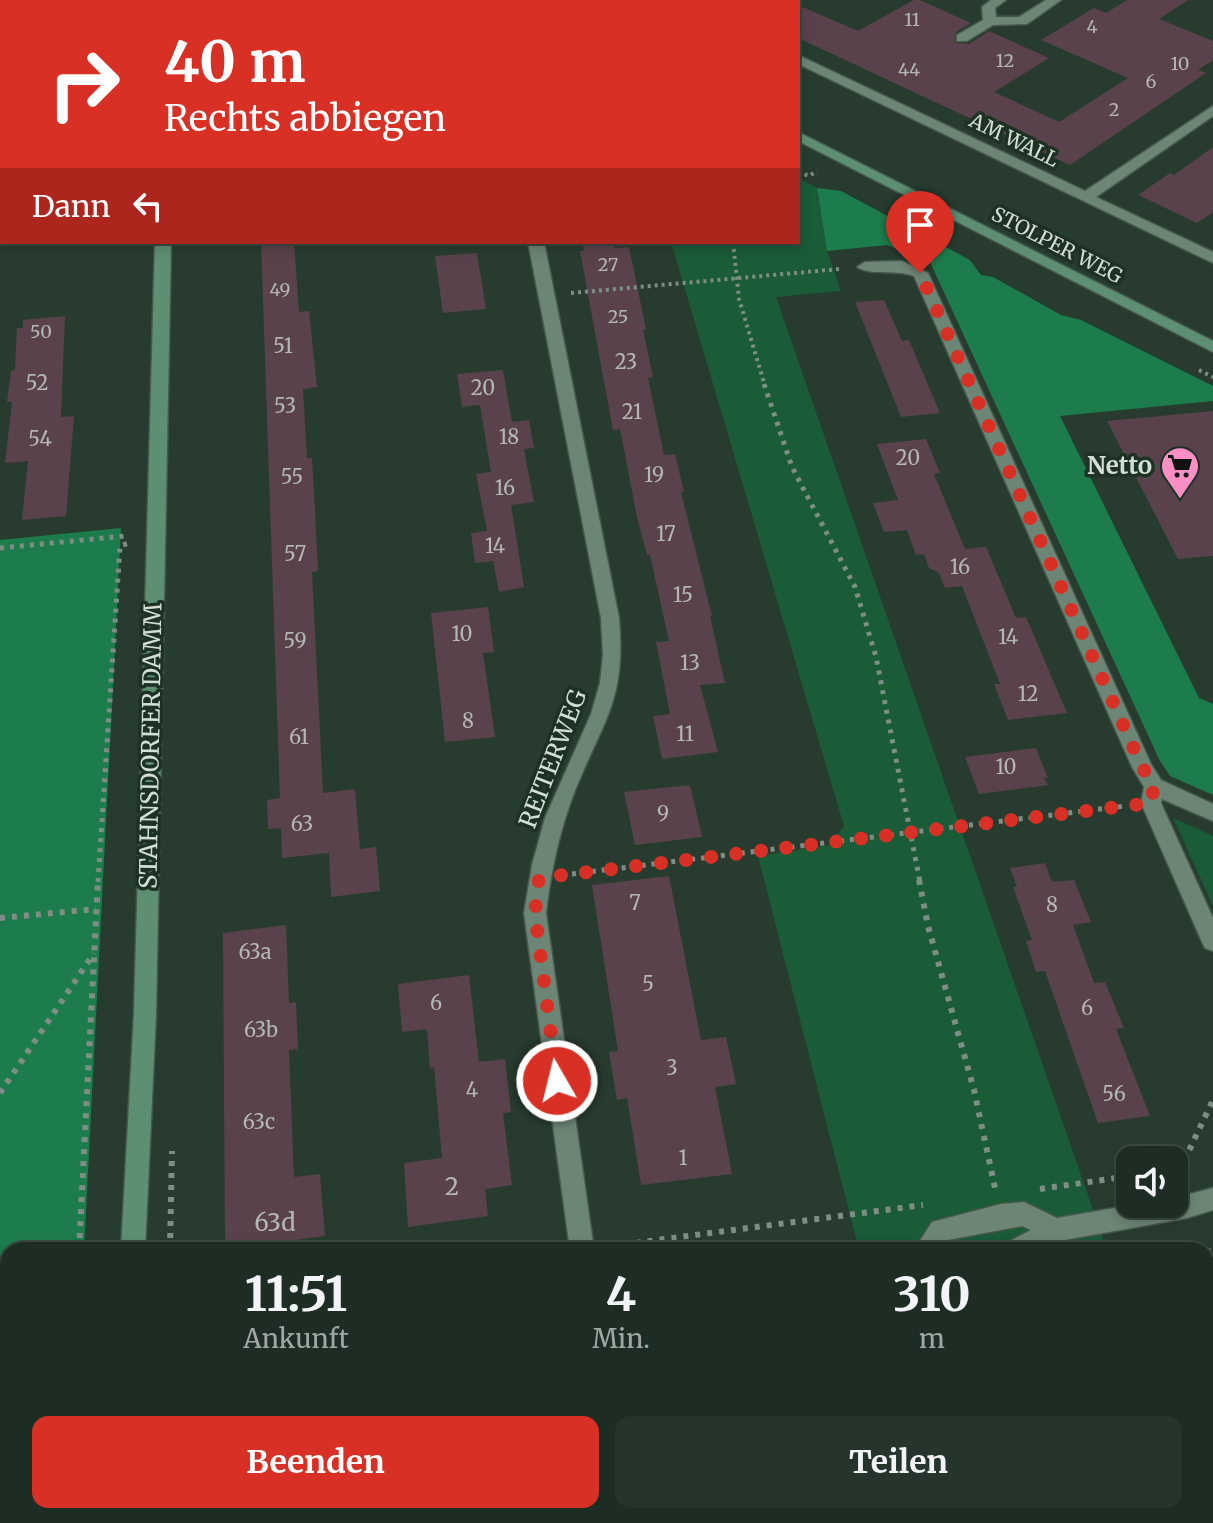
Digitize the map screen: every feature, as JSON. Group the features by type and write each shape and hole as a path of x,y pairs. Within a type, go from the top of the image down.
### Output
{"street":[{"path":"990,21 988,7 1000,0"},
{"path":"962,38 990,21 1022,21 1055,0"},
{"name":"AM WALL","path":"800,60 1213,258"},
{"path":"1086,197 1213,110"},
{"name":"STOLPER WEG","path":"800,137 1213,347"},
{"name":"STAHNSDORFER DAMM","path":"133,1242 145,1013 163,244"},
{"name":"REITERWEG","path":"536,244 610,618 612,669 593,736 567,785 551,829 539,878 535,913 590,1242"},
{"path":"865,267 902,266 920,273 927,285 1142,767 1213,942"},
{"path":"1152,794 1213,813"},
{"path":"1033,1242 1056,1230 1187,1207 1213,1199"},
{"path":"932,1242 941,1230 999,1205 1056,1230"}],"path":[{"path":"800,173 809,176 818,171"},
{"path":"733,244 739,299 783,444 855,587 872,643 896,748 928,926 974,1090 999,1205 1116,1179"},
{"path":"546,295 865,267"},
{"path":"79,1242 96,909 120,546 155,532"},
{"path":"0,548 125,536"},
{"path":"539,878 909,833 1152,794"},
{"path":"0,918 96,909"},
{"path":"0,1093 95,952"},
{"path":"1188,1153 1213,1100"},
{"path":"644,1242 933,1204"}],"green space":[{"path":"800,179 817,188 827,251 841,291 776,297 1104,1242 857,1242 758,856 830,845 844,826 672,244 800,244"},
{"path":"817,188 841,191 970,260 981,275 993,277 1061,315 1081,320 1213,386 1213,401 1060,416 1199,698 1213,704 1213,795 1170,776 1160,761 930,262 887,245 827,251"},
{"path":"121,528 84,1242 0,1242 0,540"},
{"path":"1173,818 1213,836 1213,906"}],"building":[{"path":"914,0 920,0 971,23 956,32 955,43 969,44 989,31 1049,58 994,92 1059,122 1128,78 1041,40 1094,8 1106,13 1127,0 1188,0 1159,19 1213,41 1213,60 1198,70 1206,73 1070,165 800,39 800,6 858,31"},
{"path":"1213,147 1213,212 1197,223 1138,195 1170,173 1174,175"},
{"path":"261,244 294,244 299,312 309,311 317,387 303,389 307,458 312,458 318,571 312,572 323,793 355,789 360,849 376,847 380,891 331,897 329,853 282,858 281,828 268,829 267,800 280,798"},
{"path":"582,244 629,247 646,329 643,330 653,377 648,378 664,455 675,454 725,683 700,685 718,752 662,759 653,716 670,714 656,642 669,641 650,555 647,555 637,517 620,429 613,430 580,251 584,251"},
{"path":"477,253 486,309 443,313 435,256"},
{"path":"884,300 902,341 909,340 940,413 901,417 855,302"},
{"path":"65,316 61,417 74,416 66,516 22,520 28,461 5,463 12,402 7,402 11,371 15,370 17,328 23,328 23,320"},
{"path":"503,370 512,422 529,420 534,448 524,449 534,502 511,505 524,587 499,592 493,561 475,563 471,533 487,531 476,474 491,472 480,405 462,407 457,374"},
{"name":"Netto","path":"1213,411 1213,556 1178,559 1107,421"},
{"path":"926,439 940,473 934,474 965,549 986,547 1016,618 1026,617 1067,713 1008,720 994,684 1000,684 962,586 945,588 939,573 929,568 924,554 916,555 907,530 884,532 873,503 898,500 877,444"},
{"path":"488,607 494,652 483,653 495,737 445,742 431,613"},
{"path":"1036,748 1048,785 979,794 965,757"},
{"path":"690,785 702,837 635,845 624,792"},
{"path":"1045,863 1052,882 1074,880 1091,922 1073,925 1094,983 1105,982 1124,1028 1116,1029 1150,1116 1098,1123 1045,971 1036,972 1026,941 1032,940 1013,887 1017,887 1010,868"},
{"path":"669,876 701,1040 726,1037 736,1084 715,1087 732,1174 641,1185 627,1098 617,1100 609,1052 618,1051 592,885"},
{"path":"286,925 289,1003 296,1002 298,1049 289,1050 294,1177 320,1174 325,1236 282,1242 225,1242 223,933"},
{"path":"469,975 479,1062 505,1059 511,1112 503,1113 512,1185 485,1189 488,1216 408,1227 404,1163 442,1158 434,1067 430,1068 427,1029 402,1032 398,984"}],"place":[{"name":"Netto","path":"1180,500"}],"route":[{"path":"557,1081 535,913 539,878 1151,803 1154,786 1142,767 920,273"}]}
